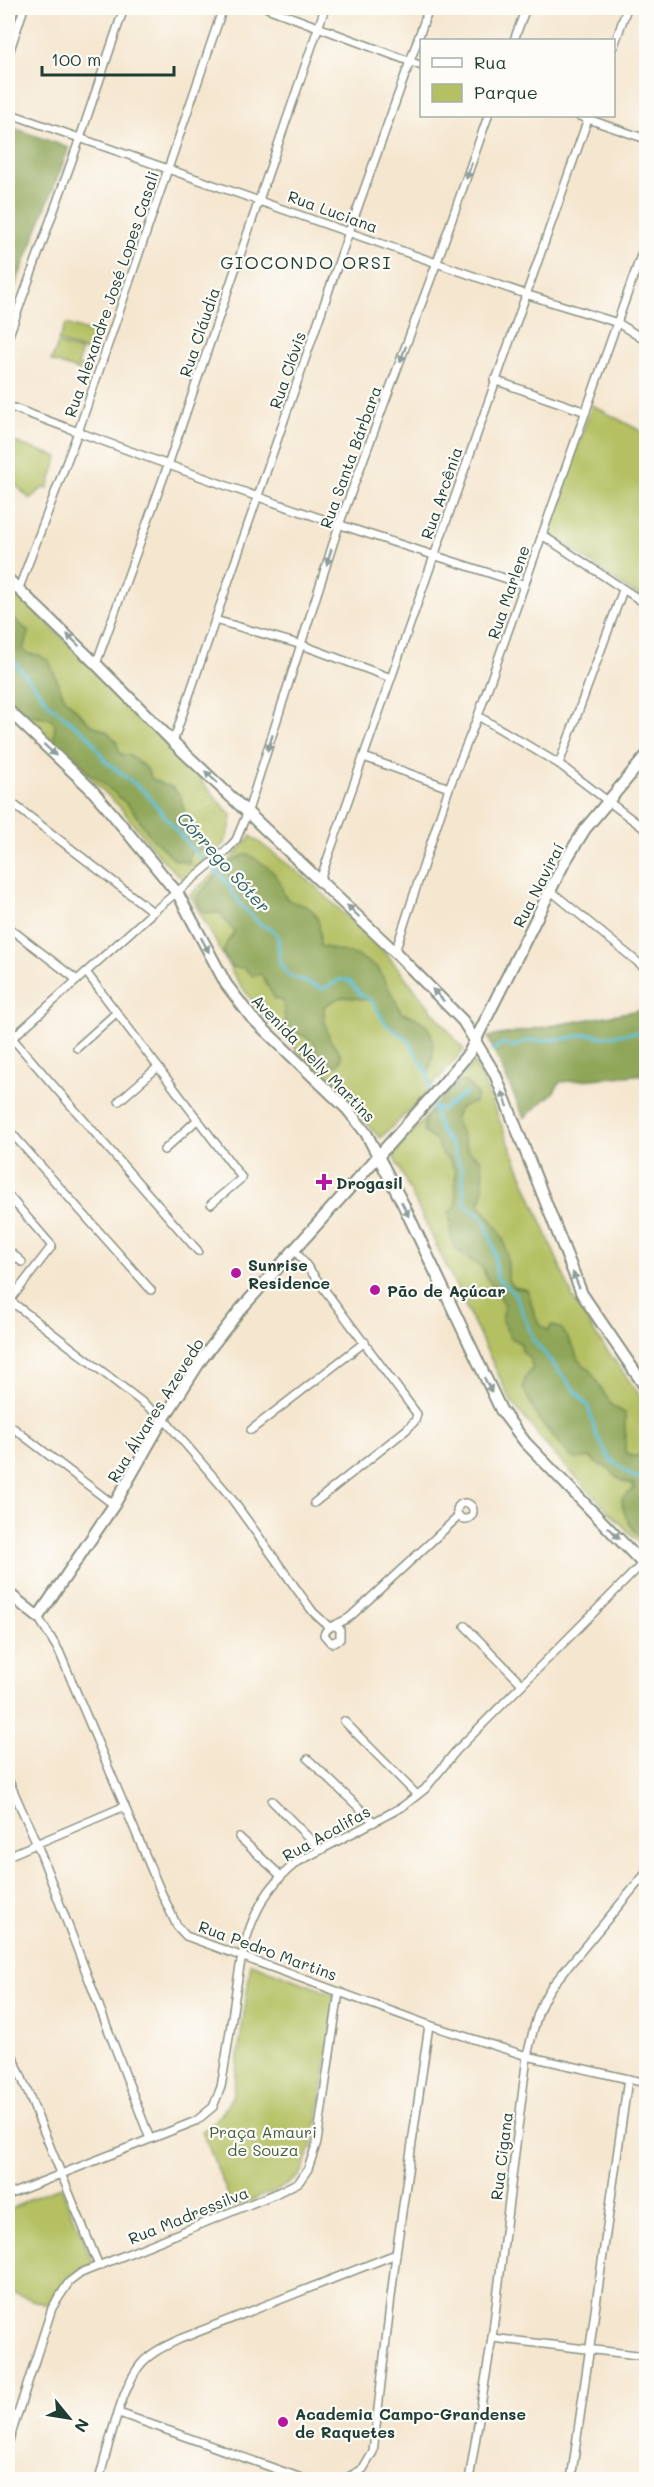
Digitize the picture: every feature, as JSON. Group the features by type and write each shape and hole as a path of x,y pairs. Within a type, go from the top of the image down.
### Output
{"main road":[{"path":"8,579 173,742 395,952 462,1021 476,1040 495,1074 582,1294 646,1388"},
{"name":"Avenida Nelly Martins","path":"8,710 91,789 178,894 226,984 251,1017 349,1112 366,1133 501,1410 525,1442 645,1565"},
{"name":"Rua Naviraí","path":"476,1040 564,863 585,829 646,756"},
{"name":"Rua Álvares Azevedo","path":"38,1617 114,1505 201,1360 240,1310 444,1083 469,1053 476,1040"},
{"name":"Rua Pedro Martins","path":"8,1593 38,1617"}],"street":[{"path":"8,56 10,38 24,8"},
{"path":"8,339 124,8"},
{"name":"Rua Alexandre José Lopes Casali","path":"19,588 78,432 223,8"},
{"path":"267,8 420,66"},
{"name":"Rua Cláudia","path":"96,664 168,465 325,8"},
{"name":"Rua Clóvis","path":"173,742 348,232 429,8"},
{"path":"514,39 526,8"},
{"path":"615,43 627,8"},
{"name":"Rua Luciana","path":"8,113 525,294 618,324 646,341"},
{"name":"Rua Santa Bárbara","path":"10,1040 153,912 178,894 236,840 248,811 339,525 437,262 488,117"},
{"path":"588,117 646,139"},
{"name":"Rua Arcênia","path":"320,880 588,117"},
{"name":"Rua Marlene","path":"395,952 448,788 478,716 646,241"},
{"path":"494,380 586,412"},
{"path":"8,406 258,497 525,585"},
{"path":"542,535 646,604"},
{"path":"560,764 623,590"},
{"path":"216,620 302,645 391,678"},
{"path":"478,716 560,764 646,830"},
{"path":"364,757 448,788"},
{"path":"8,800 153,912"},
{"path":"551,891 646,969"},
{"path":"8,927 77,980"},
{"path":"86,972 242,1178 211,1204"},
{"path":"77,1047 116,1013"},
{"path":"10,1040 198,1251"},
{"path":"119,1101 158,1067"},
{"path":"164,1150 198,1119"},
{"path":"8,1129 151,1290"},
{"path":"8,1195 52,1246 8,1301 164,1419 229,1494 313,1612 332,1626 351,1616 459,1516"},
{"path":"8,1250 22,1262"},
{"path":"295,1250 417,1414 415,1421 314,1503"},
{"path":"251,1430 365,1342"},
{"path":"8,1424 114,1505"},
{"name":"Rua Acalifas","path":"8,2196 196,2121 213,2107 221,2087 241,1955 257,1910 268,1890 280,1875 296,1863 402,1807 417,1795 456,1751 522,1684 645,1565"},
{"name":"Rua Pedro Martins","path":"38,1617 59,1651 177,1926 186,1936 197,1942 241,1955 429,2025 527,2056 646,2083"},
{"path":"465,1626 522,1684"},
{"path":"344,1721 417,1795"},
{"path":"308,1759 374,1822"},
{"path":"8,1779 37,1844 150,2139"},
{"path":"272,1800 321,1850"},
{"path":"8,1856 125,1806"},
{"path":"239,1837 280,1875"},
{"name":"Rua Cigana","path":"469,2480 492,2338 527,2056 543,1998 646,1873"},
{"name":"Rua Madressilva","path":"8,2444 52,2308 69,2282 81,2273 275,2194 299,2182 308,2169 317,2142 339,1992"},
{"path":"343,2480 363,2469 373,2452 396,2254 429,2025"},
{"path":"8,2044 99,2266"},
{"path":"571,2480 628,2079"},
{"path":"99,2480 129,2384 140,2365 156,2351 180,2339 396,2254"},
{"path":"492,2338 646,2356"},
{"path":"119,2413 307,2480"}],"green space":[{"path":"8,8 24,8 13,39 8,36"},
{"path":"8,126 69,148 8,304"},
{"path":"66,324 99,335 92,353 58,341"},
{"path":"58,344 81,351 78,365 87,368 86,373 51,361"},
{"path":"592,405 646,434 646,600 548,532"},
{"path":"8,440 58,457 48,488 43,488 30,499 8,477"},
{"path":"8,584 171,746 232,816 230,828 222,846 210,860 184,881 160,857 120,807 8,697"},
{"path":"8,613 28,631 23,649 28,654 39,655 49,661 64,697 90,724 106,731 116,741 120,754 131,756 147,769 151,778 172,787 180,795 189,828 202,841 206,849 199,851 192,849 190,864 174,859 151,837 132,809 89,773 79,760 69,758 58,751 54,737 55,725 51,719 24,713 9,700"},
{"path":"251,836 313,884 389,957 464,1050 412,1108 380,1138 259,1010 235,977 190,895 233,857"},
{"path":"248,854 274,873 288,899 307,907 316,915 320,946 356,955 378,968 402,1013 414,1017 428,1028 432,1035 433,1053 428,1074 408,1040 386,1024 371,1000 342,997 324,1007 330,1040 341,1056 336,1066 327,1063 319,1055 314,1042 287,1026 283,1001 275,999 261,974 253,976 243,968 231,967 223,953 227,942 235,932 221,913 205,913 199,906 197,896 234,860"},
{"path":"646,1009 646,1074 560,1082 553,1093 524,1118 488,1037"},
{"path":"474,1062 573,1298 596,1335 646,1404 646,1550 551,1451 511,1401 393,1155"},
{"path":"459,1082 467,1082 477,1095 474,1103 462,1107 455,1118 469,1152 481,1159 483,1182 479,1204 503,1239 506,1247 508,1280 514,1287 527,1290 535,1317 542,1326 548,1331 552,1325 562,1329 578,1360 590,1370 612,1406 625,1413 625,1452 632,1456 646,1456 646,1543 629,1523 622,1505 622,1498 634,1489 633,1484 620,1480 590,1457 576,1459 570,1456 539,1420 523,1388 525,1378 533,1368 529,1358 522,1351 521,1344 511,1338 502,1321 504,1311 501,1297 485,1275 483,1268 464,1256 453,1243 449,1213 456,1206 455,1171 450,1161 442,1154 437,1142 424,1132 424,1125 430,1111"},
{"name":"Praça Amauri de Souza","path":"251,1963 335,1995 317,2121 304,2166 290,2183 233,2207 202,2131 221,2115 233,2093"},
{"path":"61,2187 94,2264 67,2280 50,2306 8,2291 8,2211 40,2194"}],"waterway":[{"name":"Córrego Sóter","path":"8,654 51,706 90,737 105,761 144,791 192,849 226,881 240,904 261,925 273,930 278,937 280,964 288,975 323,989 341,979 349,981 361,995 371,1000 386,1024 408,1040 428,1074 430,1093"},
{"path":"493,1050 503,1043 512,1047 526,1041 564,1039 589,1034 603,1037 646,1031"},
{"path":"433,1107 442,1110 466,1093"},
{"name":"Córrego Sóter","path":"431,1102 440,1130 453,1148 462,1171 465,1204 484,1219 494,1247 497,1278 515,1294 534,1341 588,1406 596,1434 609,1458 632,1476 646,1480"}],"place":[{"name":"Drogasil","path":"324,1182"},
{"name":"Sunrise Residence","path":"236,1273"},
{"name":"Pão de Açúcar","path":"375,1290"},
{"name":"Academia Campo-Grandense de Raquetes","path":"283,2422"}],"district":[{"name":"GIOCONDO ORSI","path":"306,262"}]}
